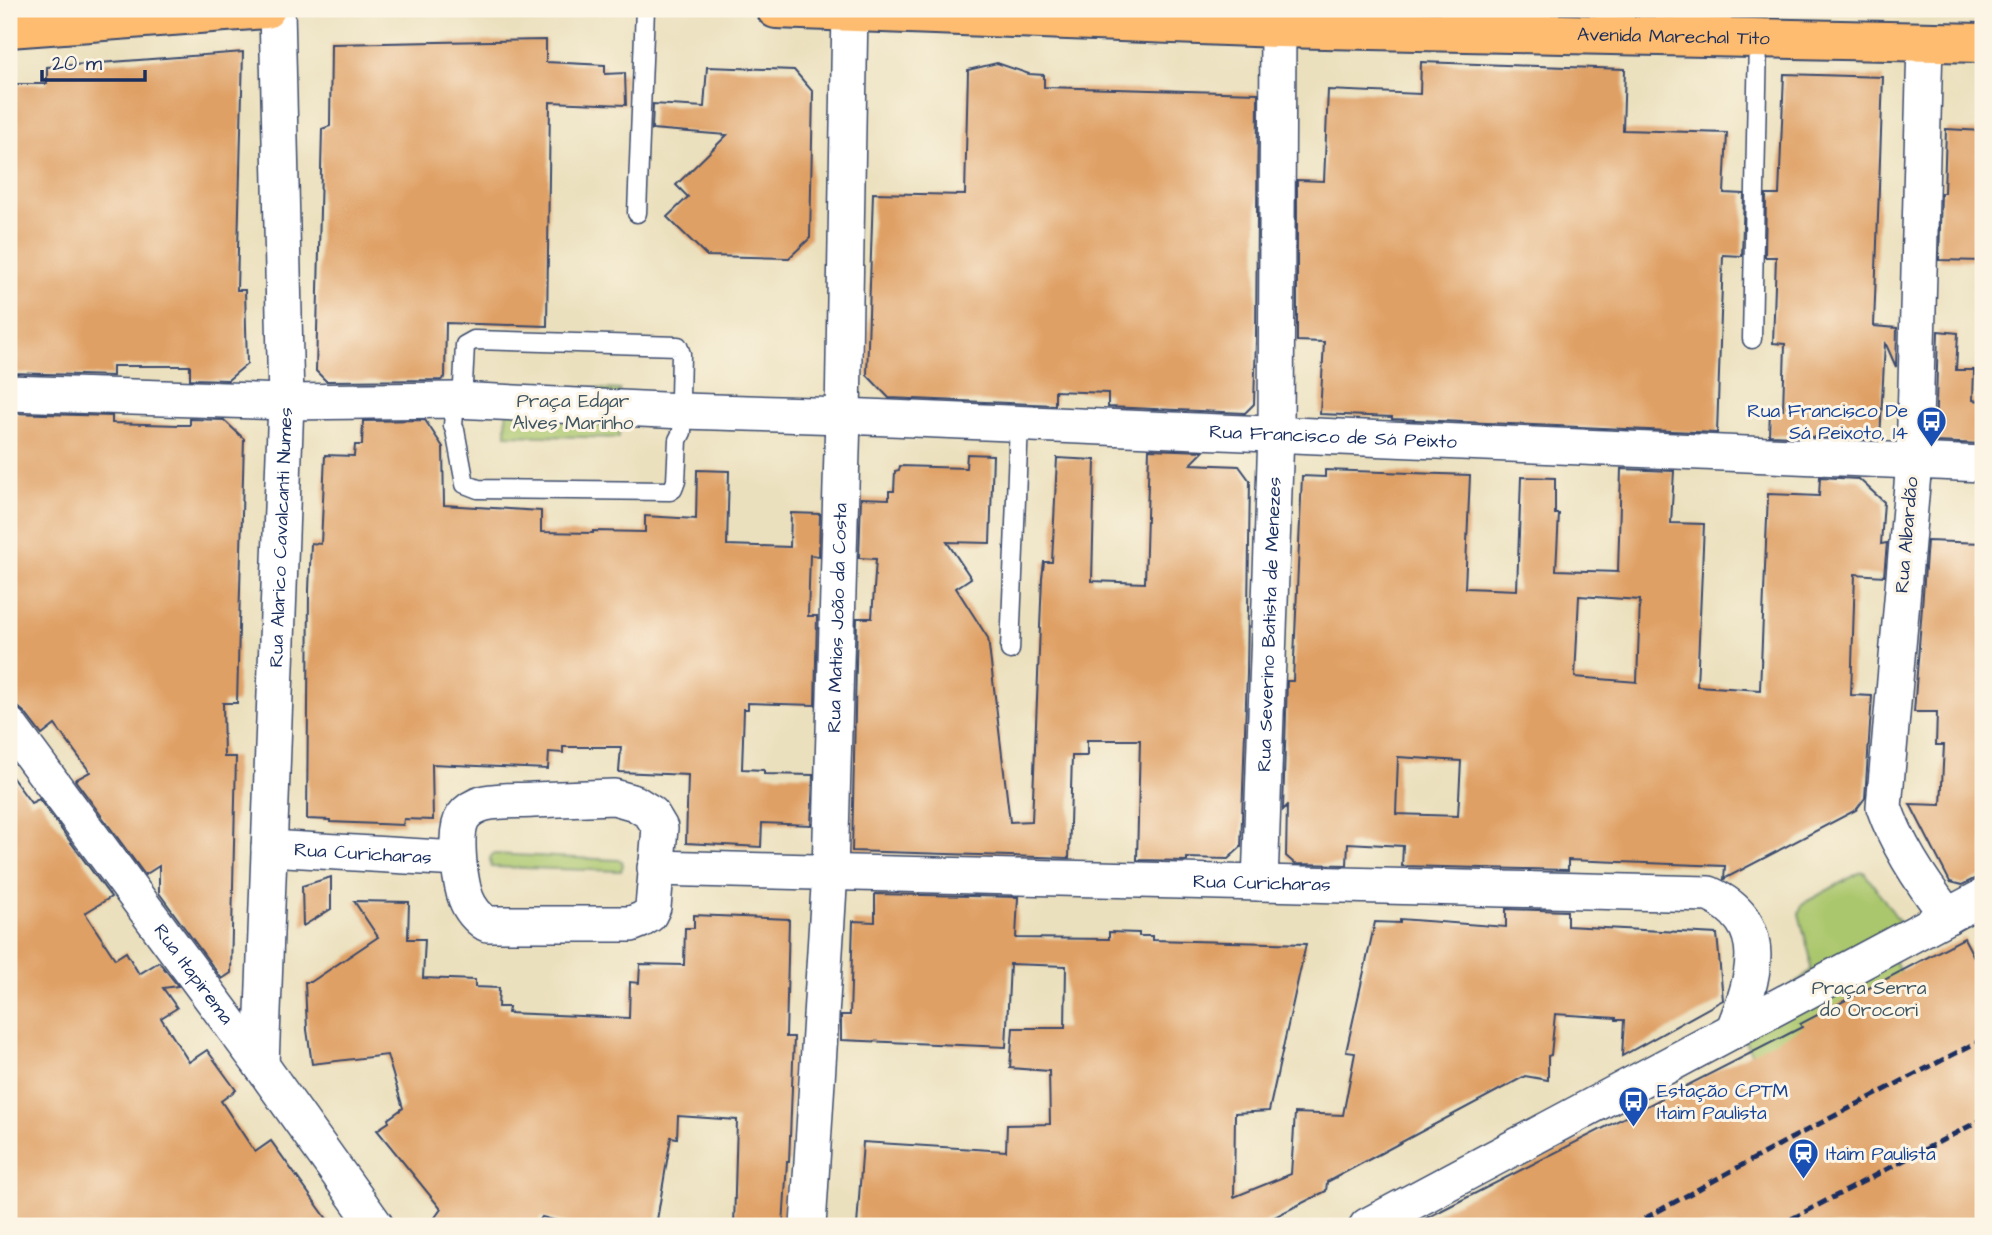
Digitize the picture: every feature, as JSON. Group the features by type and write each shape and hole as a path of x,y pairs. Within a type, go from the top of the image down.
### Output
{"main road":[{"path":"9,27 266,9"},
{"name":"Avenida Marechal Tito","path":"776,9 1278,29 1758,39 1925,26 1983,43"}],"street":[{"name":"Rua Alarico Cavalcanti Numes","path":"261,1065 286,402 276,9"},
{"name":"Rua Matias João da Costa","path":"808,1226 830,871 843,416 850,10"},
{"name":"Rua Albardão","path":"1925,26 1914,462 1884,807 1919,877 1948,916"},
{"name":"Rua Severino Batista de Menezes","path":"1260,883 1276,434 1278,29"},
{"name":"Rua Francisco de Sá Peixto","path":"9,393 286,402 455,400 1983,464"},
{"name":"Rua Itapirema","path":"9,725 261,1065 376,1226"},
{"path":"614,797 635,803 651,813 660,828 653,907 649,915 631,923 487,924 477,918 467,904 458,859 461,819 483,803 614,797"},
{"name":"Rua Curicharas","path":"269,848 458,859"},
{"name":"Rua Curicharas","path":"655,868 1709,894 1726,902 1741,918 1751,937 1754,959 1751,982 1733,1031"},
{"path":"1367,1226 1983,897"}],"lane":[{"path":"637,213 645,9"},
{"path":"1752,339 1758,39"},
{"path":"474,340 678,346 681,354 680,397 683,411 676,481 672,491 478,489 469,486 464,480 453,425 455,400 461,393 463,384 466,345 474,340"},
{"path":"1010,650 1018,423"}],"green space":[{"name":"Praça Edgar Alves Marinho","path":"507,384 620,390 619,438 506,435"},
{"path":"493,854 618,860 622,861 623,865 621,871 491,867 490,858"},
{"name":"Praça Serra do Orocori","path":"1864,872 1905,929 1891,954 1922,1011 1773,1093 1740,1032 1811,970 1799,914 1802,904"}],"building":[{"path":"546,40 546,62 605,65 605,74 625,73 626,105 550,102 547,326 446,323 445,377 441,380 326,381 316,371 322,129 330,126 331,44"},
{"path":"243,52 237,290 245,290 247,364 228,380 190,379 190,366 113,366 113,376 11,373 9,84 47,84 47,67"},
{"path":"1421,62 1625,69 1623,130 1727,133 1724,193 1744,194 1742,256 1723,255 1717,433 1320,414 1324,342 1297,341 1297,180 1324,181 1328,90 1420,94"},
{"path":"997,63 1029,74 1044,75 1044,87 1258,93 1254,404 1245,413 1108,407 1108,393 1055,391 1055,405 889,398 867,375 873,193 965,195 968,70"},
{"path":"707,67 794,70 813,92 810,238 789,258 707,256 667,217 688,197 676,185 727,135 652,129 653,104 704,107"},
{"path":"1784,74 1883,77 1874,326 1897,328 1896,367 1885,342 1880,440 1769,435 1770,410 1783,410 1785,344 1773,343 1776,257 1765,257 1766,195 1779,195"},
{"path":"1946,129 1983,131 1983,261 1939,260"},
{"path":"1938,331 1958,333 1956,370 1974,370 1973,400 1983,401 1983,444 1935,442"},
{"path":"10,413 112,416 112,423 190,425 190,419 224,420 244,439 237,703 223,703 224,757 236,757 231,973 222,979 159,893 159,866 145,875 75,780 90,772 55,725 42,735 25,713 18,707 9,705"},
{"path":"425,420 443,447 444,505 541,511 541,532 645,532 645,516 696,519 697,470 729,471 727,545 790,547 791,513 820,514 819,556 810,555 808,616 817,616 815,705 748,703 748,709 744,709 742,769 764,770 764,774 813,775 811,825 762,823 761,847 686,843 688,775 619,772 621,747 563,747 563,753 549,752 548,769 432,764 433,820 404,819 403,825 307,819 311,543 321,544 325,455 354,456 355,445 362,445 363,421"},
{"path":"1149,449 1204,451 1191,464 1239,466 1250,481 1241,847 1228,859 1137,860 1140,740 1087,740 1087,756 1072,756 1069,858 852,851 857,618 872,618 876,559 859,558 861,498 889,499 889,491 894,491 895,471 899,470 900,466 966,468 967,454 993,455 990,543 947,542 971,578 956,588 988,638 1010,822 1032,821 1042,578 1044,562 1052,562 1057,458 1095,460 1092,581 1145,583"},
{"path":"1621,469 1674,471 1671,523 1704,524 1697,686 1760,690 1768,494 1819,496 1820,477 1859,479 1884,502 1881,544 1887,543 1884,576 1855,574 1851,695 1872,696 1865,798 1856,810 1724,879 1725,866 1568,860 1568,870 1402,866 1403,846 1348,843 1347,865 1295,864 1286,856 1287,806 1283,810 1287,681 1293,681 1302,476 1325,477 1325,470 1470,475 1465,588 1517,590 1521,477 1555,478 1555,514 1559,514 1556,570 1618,572","holes":["1579,596 1640,600 1637,682 1575,677","1398,757 1461,761 1458,816 1396,814"]},
{"path":"1927,541 1983,543 1983,877 1962,885 1950,882 1910,804 1941,805 1944,745 1936,745 1937,712 1914,712"},
{"path":"9,773 31,803 39,799 111,897 85,913 115,959 126,952 139,974 159,962 178,986 163,988 177,1008 161,1018 189,1062 207,1050 236,1090 221,1101 255,1152 271,1141 332,1226 9,1226 9,1000 13,998 9,990"},
{"path":"331,877 331,909 303,926 302,886"},
{"path":"875,894 1018,897 1016,938 1109,939 1109,932 1139,933 1139,936 1152,936 1152,940 1306,944 1269,1111 1235,1113 1234,1197 1291,1174 1295,1113 1343,1115 1355,1053 1346,1052 1375,922 1400,923 1400,919 1506,927 1506,909 1567,911 1567,926 1717,934 1723,1000 1622,1056 1624,1020 1555,1014 1551,1055 1548,1056 1548,1080 1525,1076 1327,1182 1326,1191 1257,1226 857,1226 863,1142 1006,1151 1007,1125 1050,1124 1049,1071 1010,1068 1013,1028 1065,1028 1066,966 1010,964 1006,1047 841,1040 841,1015 850,1015 853,921 875,922"},
{"path":"354,901 409,902 408,939 425,939 423,978 475,980 475,987 499,988 498,1007 509,1007 508,1013 629,1018 630,982 639,983 640,964 684,965 685,928 694,928 694,915 789,919 786,1037 794,1037 789,1162 783,1226 734,1226 737,1120 678,1116 677,1138 671,1137 656,1226 576,1226 542,1217 536,1226 429,1226 441,1209 377,1130 403,1108 387,1055 312,1064 305,982 311,982 378,937"},
{"path":"1964,938 1983,974 1983,1226 1411,1226 1802,1027 1800,1024"}],"railway":[{"path":"1631,1226 1788,1140 1983,1039"},
{"path":"1778,1226 1983,1119"}],"place":[{"name":"Rua Francisco De Sá Peixoto, 14","path":"1931,449"},
{"name":"Estação CPTM Itaim Paulista","path":"1634,1129"},
{"name":"Itaim Paulista","path":"1803,1181"}]}
